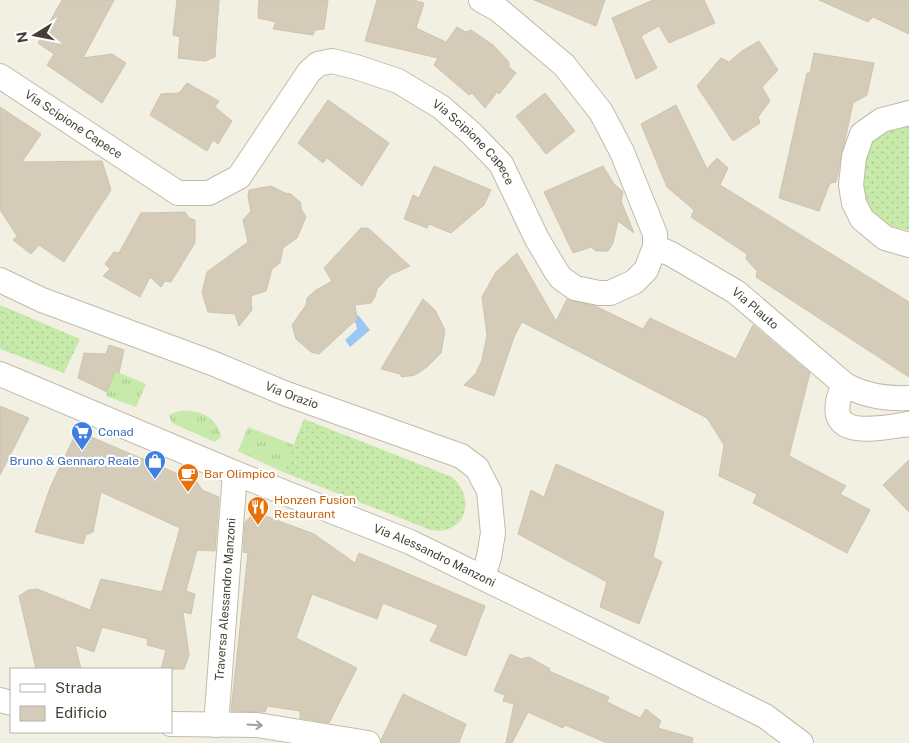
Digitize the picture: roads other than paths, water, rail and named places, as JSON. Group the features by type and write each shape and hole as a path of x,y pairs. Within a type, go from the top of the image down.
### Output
{"street":[{"path":"482,0 499,10 564,66 601,112 622,152 651,222 655,234 655,247"},
{"name":"Via Scipione Capece","path":"0,76 178,193 209,192 239,177 309,72 318,64 332,61 348,65 398,81 441,107 471,132 502,164 537,239 561,278 575,288 598,293 610,292 634,282 646,270 655,247"},
{"path":"909,113 882,120 862,134 854,157 850,185 854,203 862,219 885,238 909,245"},
{"name":"Via Plauto","path":"655,247 671,254 736,292 844,384 861,393 889,399 909,398"},
{"name":"Via Orazio","path":"0,280 42,300 212,363 284,393 461,456 477,468 489,491 493,533 483,577"},
{"name":"Via Alessandro Manzoni","path":"0,374 235,472 410,542 765,716 801,743"},
{"path":"844,384 837,399 837,408 840,419 845,425 853,428 867,429 909,424"},
{"name":"Traversa Alessandro Manzoni","path":"216,725 235,472"},
{"path":"172,724 257,725 368,743"}],"water":[{"path":"358,315 370,330 350,347 345,340 357,329 353,319"}],"place":[{"name":"Conad","path":"82,451"},
{"name":"Bruno & Gennaro Reale","path":"155,480"},
{"name":"Bar Olimpico","path":"188,493"},
{"name":"Honzen Fusion Restaurant","path":"258,526"}]}
